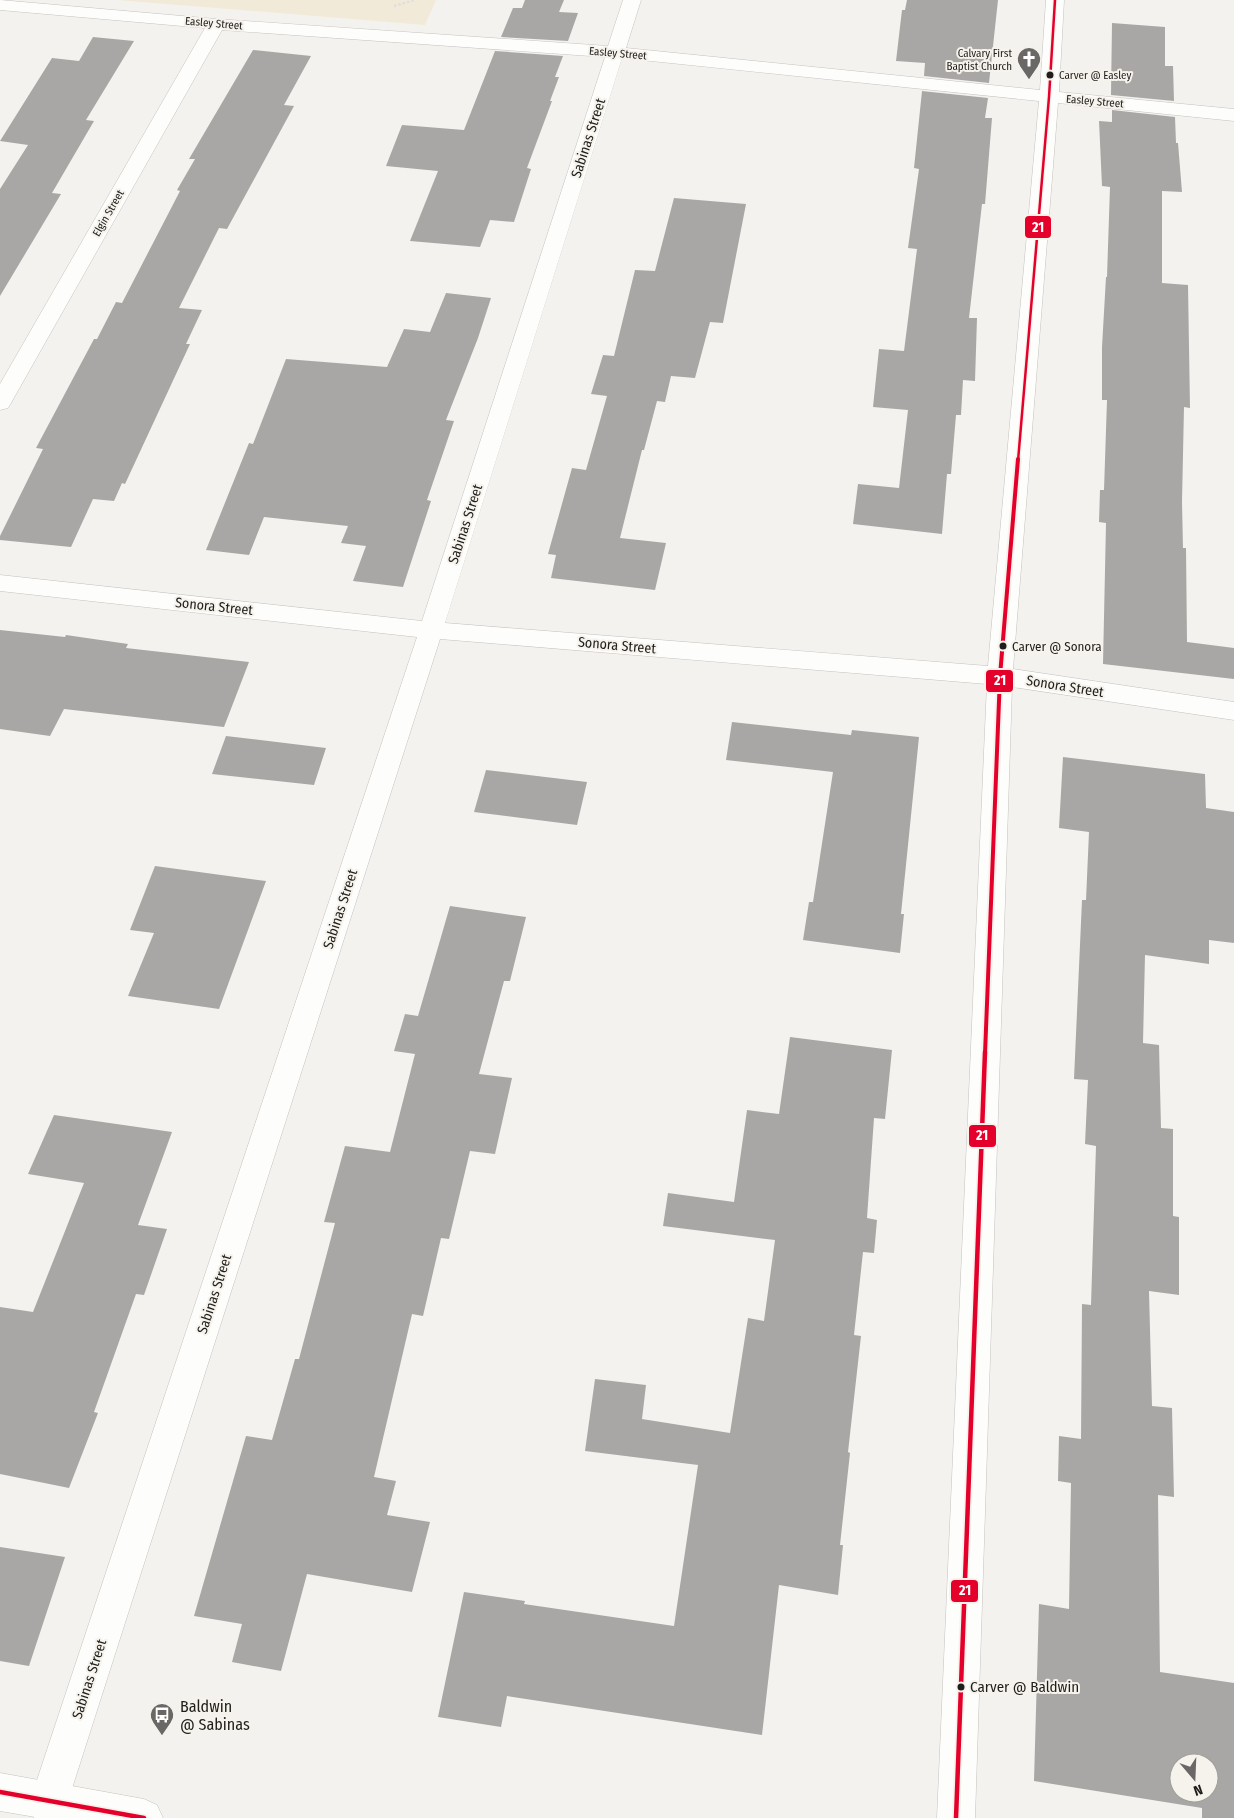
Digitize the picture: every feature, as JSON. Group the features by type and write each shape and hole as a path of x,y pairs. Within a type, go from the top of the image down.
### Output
{"street":[{"name":"Sabinas Street","path":"51,1809 632,0"},
{"path":"956,1818 1000,676 1049,97 1055,0"},
{"name":"Easley Street","path":"0,5 216,24 615,52 1234,115"},
{"name":"Elgin Street","path":"0,403 216,24"},
{"name":"Sonora Street","path":"0,583 431,630 1000,676 1234,711"},
{"path":"0,1792 51,1809 144,1818"}],"shaded area":[{"path":"117,0 436,0 425,25"}],"building":[{"path":"525,0 564,0 559,12 578,13 568,41 501,37 513,8 522,8"},
{"path":"907,0 998,0 989,83 924,76 925,63 896,61 902,10 905,10"},
{"path":"1112,23 1165,27 1165,66 1173,66 1174,101 1111,95"},
{"path":"93,37 134,41 86,120 94,121 52,193 61,194 0,296 0,189 28,145 0,141 52,58 79,61"},
{"path":"253,50 311,56 284,105 294,106 227,229 219,228 179,308 202,310 186,344 190,344 125,484 122,483 114,501 93,499 71,547 0,540 0,536 43,449 36,448 94,339 97,339 116,302 122,303 180,191 177,190 195,159 189,159"},
{"path":"495,51 563,56 555,77 559,77 550,101 552,101 527,168 531,169 514,222 490,220 480,247 410,241 438,171 386,166 402,125 464,130"},
{"path":"922,91 988,98 985,118 992,118 985,204 982,204 969,318 977,318 975,381 963,380 961,415 956,415 951,474 947,474 942,534 853,524 858,484 899,488 908,410 873,407 879,349 904,351 917,249 908,248 919,169 914,168"},
{"path":"1112,110 1175,117 1182,192 1162,191 1162,283 1188,285 1190,408 1184,407 1182,502 1183,548 1186,548 1187,642 1234,648 1234,679 1103,664 1106,523 1099,522 1100,490 1104,490 1107,400 1102,400 1102,347 1110,187 1102,186 1099,121 1112,122"},
{"path":"674,198 746,204 723,323 710,322 695,378 671,376 665,402 657,401 644,450 642,450 620,538 666,543 655,590 551,578 556,555 548,554 572,468 586,470 607,396 591,394 603,355 614,356 635,270 655,271"},
{"path":"446,293 491,298 478,338 446,420 454,421 427,500 431,501 403,587 353,581 366,546 341,543 348,526 264,517 249,555 206,550 249,443 253,444 286,359 387,367 404,329 430,332"},
{"path":"0,630 65,637 66,635 128,644 126,648 249,662 224,727 64,709 50,736 0,729"},
{"path":"732,722 851,735 852,730 919,737 901,914 904,914 900,953 803,940 809,902 813,902 833,772 726,760"},
{"path":"226,736 326,748 314,785 212,774"},
{"path":"1063,757 1205,774 1206,808 1234,812 1234,943 1209,940 1209,964 1145,955 1143,1043 1159,1045 1161,1128 1173,1129 1173,1216 1179,1217 1179,1295 1149,1291 1152,1406 1172,1408 1174,1497 1158,1495 1160,1672 1234,1683 1234,1818 1202,1818 1202,1808 1171,1803 1219,1803 1219,1753 1169,1753 1169,1803 1034,1781 1039,1604 1069,1609 1071,1483 1058,1481 1059,1436 1081,1439 1082,1304 1091,1305 1096,1146 1085,1144 1088,1080 1074,1079 1082,900 1086,900 1089,832 1059,828"},
{"path":"486,770 587,782 577,825 474,812"},
{"path":"155,866 266,881 219,1009 128,996 154,933 130,930"},
{"path":"450,906 526,917 510,981 504,981 479,1074 512,1078 495,1154 470,1151 449,1239 441,1238 423,1316 412,1314 374,1477 396,1481 387,1515 430,1522 412,1592 307,1574 281,1671 232,1662 242,1624 194,1616 246,1436 272,1440 295,1359 299,1359 335,1223 324,1222 345,1146 390,1152 415,1054 394,1051 405,1014 418,1016"},
{"path":"790,1037 892,1050 885,1119 874,1118 867,1218 877,1220 874,1253 863,1252 854,1335 861,1336 848,1452 850,1453 840,1545 843,1545 838,1595 779,1585 762,1735 507,1696 501,1727 438,1717 464,1592 525,1601 524,1604 674,1626 698,1465 585,1451 595,1379 646,1385 642,1419 730,1433 748,1318 764,1321 775,1240 663,1226 668,1193 734,1202 747,1110 779,1114"},
{"path":"54,1115 172,1132 138,1225 167,1229 144,1295 136,1294 94,1412 98,1413 69,1488 0,1474 0,1307 33,1312 84,1183 28,1174"},
{"path":"0,1547 65,1557 29,1666 0,1661"}],"transit line":[{"name":"21","path":"956,1818 1000,676 1049,97 1055,0"},
{"name":"21","path":"0,1792 144,1818"}],"place":[{"name":"Carver @ Easley","path":"1050,75"},
{"name":"Calvary First Baptist Church","path":"1029,80"},
{"name":"Carver @ Sonora","path":"1003,646"},
{"name":"Carver @ Baldwin","path":"961,1687"},
{"name":"Baldwin @ Sabinas","path":"162,1736"}]}
